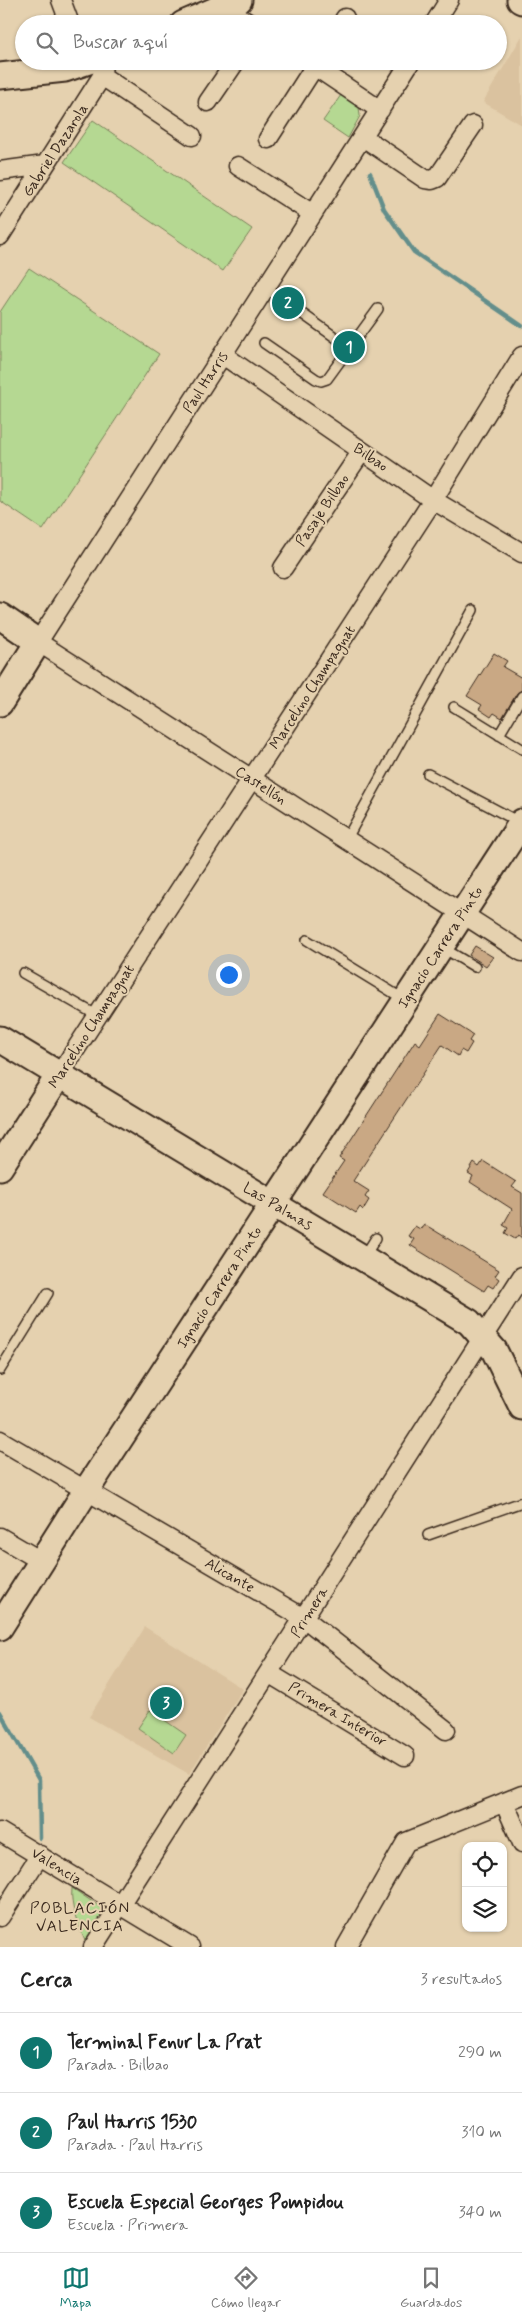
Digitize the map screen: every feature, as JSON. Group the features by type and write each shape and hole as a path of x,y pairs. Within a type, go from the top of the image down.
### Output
{"street":[{"path":"62,0 67,15"},
{"path":"440,15 450,0"},
{"path":"204,15 231,3 242,15"},
{"path":"0,76 49,70"},
{"name":"Gabriel Dazarola","path":"0,236 45,165 90,70"},
{"path":"101,70 192,136"},
{"path":"208,102 230,70"},
{"path":"268,139 309,70"},
{"path":"323,70 380,110"},
{"name":"Paul Harris","path":"0,703 405,70"},
{"path":"363,137 425,178 432,180 437,178 473,125"},
{"path":"0,171 45,165"},
{"path":"238,166 313,214"},
{"name":"Bilbao","path":"223,355 433,500 522,553"},
{"name":"Marcelino Champagnat","path":"0,1167 433,500 522,356"},
{"name":"Pasaje Bilbao","path":"283,568 362,451"},
{"name":"Castellón","path":"0,616 461,915 522,952"},
{"name":"Ignacio Carrera Pinto","path":"0,1627 86,1491 522,822"},
{"name":"Las Palmas","path":"0,1039 274,1204 370,1248 469,1322 483,1336 494,1350 522,1407"},
{"name":"Primera","path":"93,1947 121,1907 270,1674 522,1276"},
{"name":"Alicante","path":"0,1440 304,1618 446,1730"},
{"path":"0,1537 41,1561"},
{"name":"Primera Interior","path":"270,1674 405,1756"},
{"path":"346,1947 406,1842 522,1795"},
{"path":"504,1802 522,1843"},
{"name":"Valencia","path":"0,1832 40,1855 121,1907 190,1947"},
{"path":"0,1917 40,1855"}],"lane":[{"path":"266,288 349,347"},
{"path":"264,343 316,379 322,381 327,379 378,309"},
{"path":"346,840 472,610"},
{"path":"499,735 522,696"},
{"path":"454,707 522,749"},
{"path":"428,774 522,822"},
{"path":"307,940 406,1000"},
{"path":"441,946 475,967"},
{"path":"23,973 98,1016"},
{"path":"0,1370 48,1293"},
{"path":"428,1535 522,1502"}],"shaded area":[{"path":"522,36 522,125 483,102 502,70 507,70 507,61"},
{"path":"145,1627 243,1689 189,1774 89,1717"}],"green space":[{"path":"341,95 359,107 360,116 348,138 323,121"},
{"path":"93,120 252,229 223,271 64,162"},
{"path":"29,268 159,354 43,530 0,501 0,312"},
{"path":"150,1710 186,1735 174,1753 138,1728"},
{"path":"72,1888 103,1909 104,1913 86,1943 73,1909"}],"building":[{"path":"494,653 507,661 503,667 522,678 522,690 517,693 502,718 494,713 491,717 479,709 482,705 467,696"},
{"path":"475,946 493,957 486,966 469,955"},
{"path":"440,1014 473,1035 469,1041 472,1043 466,1053 461,1050 458,1056 442,1045 353,1181 369,1191 365,1197 369,1200 363,1210 360,1207 356,1213 323,1192 344,1161 339,1158 415,1041 420,1045"},
{"path":"483,1161 516,1182 512,1187 522,1193 522,1238 518,1235 515,1239 505,1233 508,1228 503,1225 512,1209 470,1182 473,1176 468,1173 474,1163 479,1167"},
{"path":"424,1224 499,1270 495,1276 499,1279 493,1288 488,1285 484,1291 410,1245 414,1239 408,1236 415,1226 420,1229"}],"waterway":[{"path":"370,173 384,209 414,252 522,326"},
{"path":"0,1712 39,1780 40,1838"}],"place":[{"name":"Paul Harris 1530","path":"288,303"},
{"name":"Terminal Fenur La Prat","path":"349,347"},
{"name":"Escuela Especial Georges Pompidou","path":"166,1703"}],"district":[{"name":"POBLACIÓN VALENCIA","path":"80,1916"}]}
